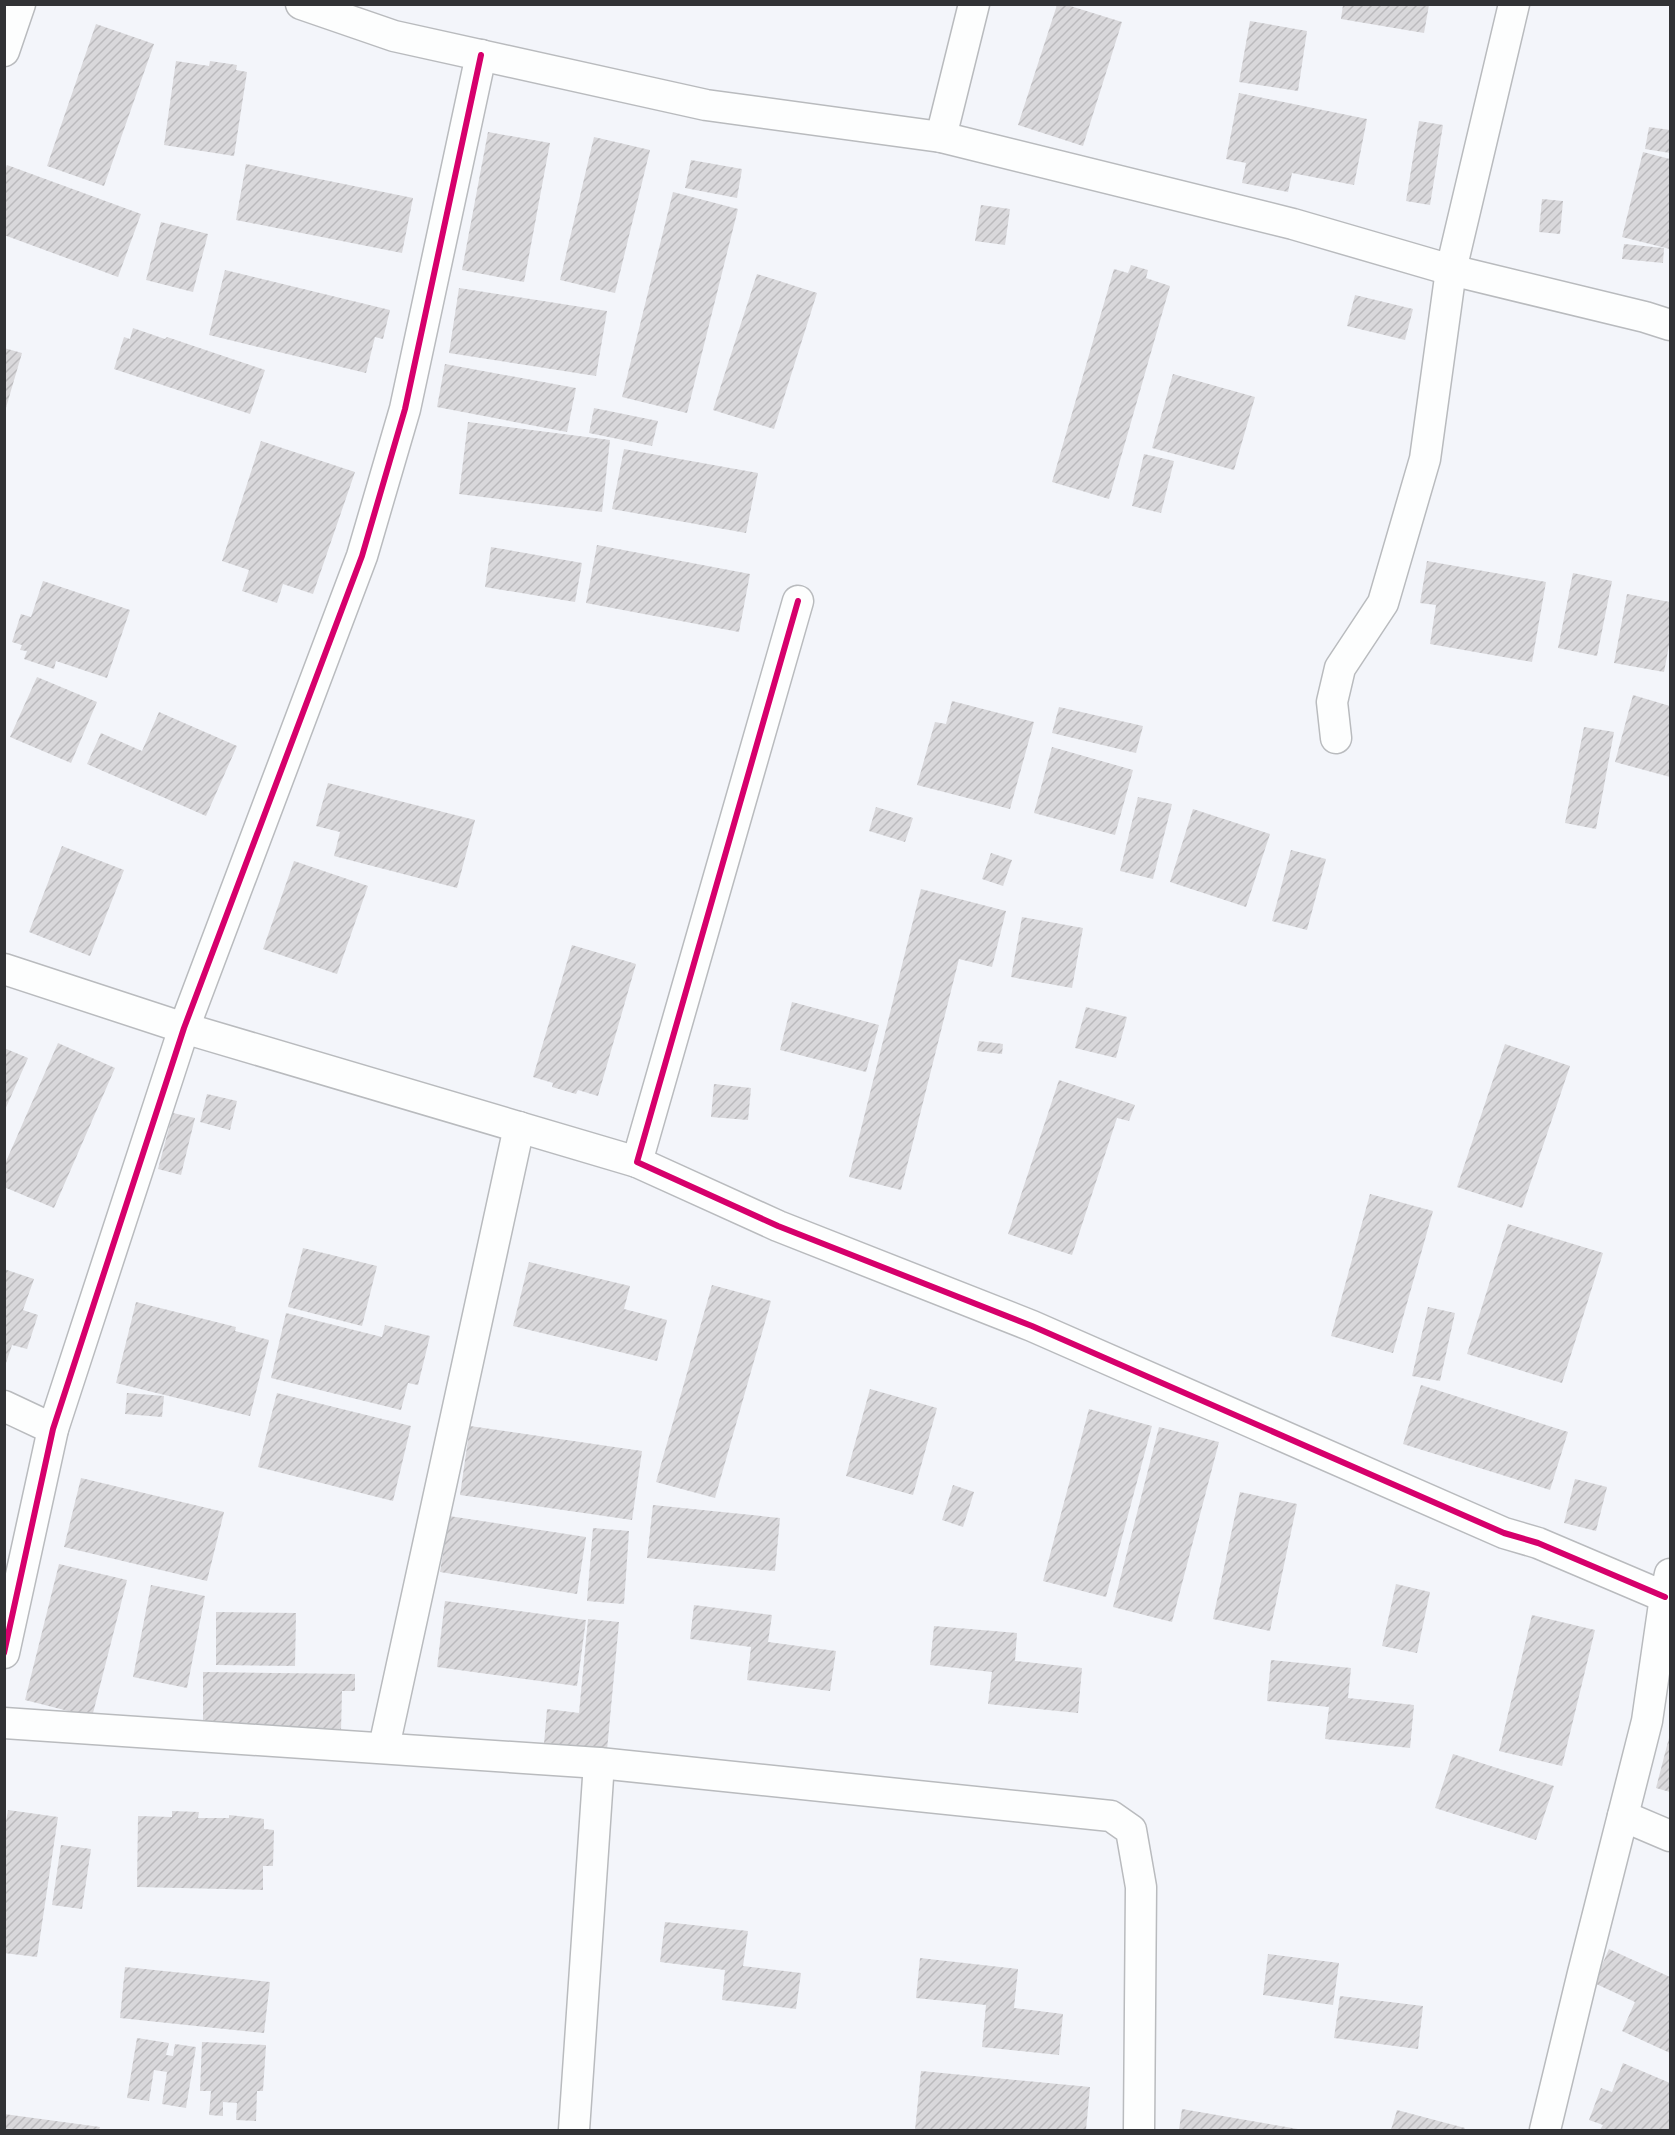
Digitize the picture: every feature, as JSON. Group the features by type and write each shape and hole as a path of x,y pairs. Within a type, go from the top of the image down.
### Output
{"street":[{"path":"4,51 20,4"},
{"path":"301,4 394,36 706,105 941,137 1293,224 1451,270 1671,325"},
{"path":"941,137 974,4"},
{"path":"1336,738 1332,702 1340,668 1383,603 1425,459 1451,270 1514,4"},
{"path":"4,1653 53,1429 184,1028 362,556 405,410 481,55"},
{"path":"637,1162 798,601"},
{"path":"4,969 184,1028 637,1162 778,1226 1032,1326 1504,1533 1668,1586 1647,1720 1582,1973 1545,2130"},
{"path":"384,1747 519,1127"},
{"path":"4,1406 53,1429"},
{"path":"4,1723 599,1763 1111,1816 1131,1830 1141,1887 1139,2130"},
{"path":"574,2130 599,1763"},
{"path":"1623,1816 1671,1836"}],"building":[{"path":"1057,5 1067,5 1122,22 1083,146 1018,125"},
{"path":"1343,5 1429,5 1424,33 1341,19"},
{"path":"1250,21 1307,31 1298,91 1239,82"},
{"path":"96,24 154,44 104,186 47,166"},
{"path":"176,61 209,66 210,61 237,65 236,70 247,72 234,156 164,145"},
{"path":"1239,93 1367,119 1354,185 1292,173 1288,192 1242,183 1246,163 1226,159"},
{"path":"1419,121 1443,125 1430,205 1406,201"},
{"path":"1649,127 1670,130 1670,153 1645,149"},
{"path":"488,132 550,143 524,282 462,270"},
{"path":"594,137 650,150 615,293 560,280"},
{"path":"1643,152 1670,159 1670,249 1622,237"},
{"path":"691,160 742,169 737,198 685,188"},
{"path":"246,164 413,198 402,253 236,220"},
{"path":"7,165 141,214 118,277 4,235 4,173"},
{"path":"673,192 738,209 687,413 622,397"},
{"path":"1542,199 1563,201 1560,234 1539,232"},
{"path":"981,205 1010,209 1005,245 975,241"},
{"path":"161,222 208,234 193,292 146,280"},
{"path":"1624,244 1664,248 1663,263 1622,259"},
{"path":"1131,265 1148,270 1146,278 1170,286 1109,499 1052,482 1114,269 1128,273"},
{"path":"225,270 390,310 383,339 375,337 366,373 209,335"},
{"path":"757,274 817,293 774,429 713,410"},
{"path":"459,288 607,311 596,376 449,353"},
{"path":"1355,295 1413,309 1405,340 1347,326"},
{"path":"133,328 265,370 250,414 114,369 124,337 130,339"},
{"path":"4,348 22,353 5,411 4,411"},
{"path":"445,364 576,388 567,432 437,407"},
{"path":"1173,374 1255,397 1234,470 1152,448"},
{"path":"594,408 658,421 652,446 589,433"},
{"path":"468,422 610,440 602,512 459,494"},
{"path":"261,441 355,472 313,594 283,584 277,603 242,591 249,570 222,561"},
{"path":"624,449 758,473 746,533 612,509"},
{"path":"1144,454 1174,461 1161,513 1132,506"},
{"path":"597,545 750,574 739,632 586,603"},
{"path":"491,547 582,563 575,602 485,587"},
{"path":"1427,561 1546,582 1532,662 1430,644 1436,605 1420,603"},
{"path":"1573,573 1612,581 1597,656 1558,648"},
{"path":"43,581 130,610 107,678 56,661 54,669 24,659 27,651 20,650 22,645 12,642 21,614 31,617"},
{"path":"1627,594 1670,602 1670,640 1664,672 1614,663"},
{"path":"37,677 97,702 71,763 10,737"},
{"path":"1633,695 1670,706 1670,777 1615,762"},
{"path":"952,701 1034,722 1010,809 917,785 935,722 946,724"},
{"path":"1059,707 1143,726 1136,753 1052,733"},
{"path":"159,712 237,746 206,816 87,764 101,733 142,751"},
{"path":"1584,727 1614,732 1596,829 1565,823"},
{"path":"1052,747 1133,770 1115,835 1034,813"},
{"path":"328,783 475,820 457,888 334,856 340,832 316,826"},
{"path":"1138,797 1172,804 1153,879 1120,871"},
{"path":"876,807 913,818 905,842 869,831"},
{"path":"1193,809 1270,834 1246,907 1170,882"},
{"path":"62,846 124,870 90,956 29,932"},
{"path":"1291,850 1326,859 1307,930 1272,921"},
{"path":"991,853 1012,860 1003,886 982,879"},
{"path":"294,861 368,886 337,974 263,949"},
{"path":"921,889 1006,911 992,967 959,959 901,1190 849,1177"},
{"path":"1022,917 1083,928 1072,988 1011,977"},
{"path":"572,945 636,964 598,1096 578,1090 576,1094 552,1087 553,1083 533,1077"},
{"path":"792,1002 879,1025 866,1072 780,1050"},
{"path":"1086,1007 1127,1017 1116,1058 1075,1048"},
{"path":"979,1041 1003,1044 1002,1054 977,1051"},
{"path":"58,1043 115,1068 54,1208 4,1187 4,1166"},
{"path":"1505,1044 1570,1066 1522,1208 1457,1187"},
{"path":"4,1048 28,1058 4,1112"},
{"path":"1059,1080 1135,1105 1129,1121 1117,1118 1072,1255 1008,1234"},
{"path":"714,1084 751,1088 748,1120 711,1117"},
{"path":"207,1094 237,1101 230,1130 200,1122"},
{"path":"173,1113 195,1118 181,1175 158,1169"},
{"path":"1370,1194 1433,1211 1393,1353 1331,1336"},
{"path":"1508,1224 1603,1253 1562,1383 1467,1354"},
{"path":"303,1248 377,1266 362,1326 288,1307"},
{"path":"529,1262 630,1286 624,1309 667,1320 657,1361 513,1326"},
{"path":"4,1269 34,1279 23,1310 38,1315 27,1349 12,1345 5,1366"},
{"path":"712,1285 771,1301 715,1498 656,1482"},
{"path":"136,1302 236,1327 235,1331 269,1340 250,1416 116,1383"},
{"path":"1428,1307 1455,1313 1440,1381 1412,1376"},
{"path":"286,1313 382,1337 385,1325 430,1336 418,1385 408,1383 401,1410 271,1378"},
{"path":"1421,1385 1568,1432 1550,1490 1403,1444"},
{"path":"870,1389 937,1408 913,1495 846,1476"},
{"path":"127,1393 164,1396 162,1417 125,1414"},
{"path":"277,1393 411,1426 393,1501 258,1467"},
{"path":"1089,1409 1152,1426 1106,1597 1043,1581"},
{"path":"470,1426 642,1451 632,1520 460,1495"},
{"path":"1159,1427 1219,1442 1172,1622 1113,1607"},
{"path":"81,1478 224,1512 207,1581 64,1547"},
{"path":"1575,1479 1607,1487 1596,1531 1564,1523"},
{"path":"953,1485 974,1492 963,1527 942,1520"},
{"path":"1240,1492 1297,1504 1270,1631 1213,1619"},
{"path":"653,1505 780,1518 775,1571 647,1558"},
{"path":"449,1516 586,1537 577,1594 440,1572"},
{"path":"593,1528 629,1531 624,1604 587,1601"},
{"path":"59,1564 127,1580 92,1717 25,1700"},
{"path":"1396,1584 1430,1592 1417,1653 1382,1646"},
{"path":"151,1585 205,1596 187,1688 133,1677"},
{"path":"445,1601 586,1620 577,1686 437,1667"},
{"path":"694,1605 772,1615 768,1642 836,1651 830,1691 747,1680 751,1647 690,1639"},
{"path":"216,1612 296,1613 295,1666 216,1665"},
{"path":"1532,1615 1595,1630 1562,1766 1499,1751"},
{"path":"588,1619 619,1622 607,1750 544,1744 547,1709 579,1713"},
{"path":"934,1626 1017,1633 1015,1661 1082,1668 1078,1713 988,1704 992,1672 930,1665"},
{"path":"1271,1660 1351,1668 1348,1698 1414,1705 1410,1748 1325,1739 1329,1707 1267,1701"},
{"path":"203,1672 355,1674 355,1691 342,1691 341,1731 203,1729"},
{"path":"1670,1734 1670,1792 1656,1788"},
{"path":"1453,1754 1554,1786 1536,1840 1435,1808"},
{"path":"8,1810 58,1817 37,1957 4,1953 4,1833"},
{"path":"172,1811 199,1812 198,1818 229,1818 229,1815 264,1819 264,1829 274,1830 273,1866 263,1866 263,1890 137,1887 138,1816 172,1817"},
{"path":"61,1845 91,1849 82,1909 52,1905"},
{"path":"665,1922 748,1931 743,1966 801,1973 796,2009 722,2000 725,1970 660,1962"},
{"path":"1609,1949 1670,1977 1670,2053 1622,2031 1635,2002 1594,1983"},
{"path":"1268,1954 1339,1963 1333,2005 1263,1995"},
{"path":"920,1958 1018,1969 1014,2008 1063,2014 1059,2055 982,2047 986,2005 916,1998"},
{"path":"125,1967 270,1982 264,2033 120,2018"},
{"path":"1340,1996 1423,2006 1418,2049 1334,2038"},
{"path":"137,2038 169,2043 166,2055 173,2056 175,2044 196,2047 186,2108 162,2104 167,2072 154,2070 149,2101 127,2098"},
{"path":"202,2042 266,2045 263,2091 257,2091 256,2121 236,2120 237,2103 223,2102 223,2116 209,2115 211,2091 200,2091"},
{"path":"1623,2063 1670,2083 1670,2130 1600,2130 1603,2125 1589,2120 1601,2088 1612,2092"},
{"path":"921,2071 1090,2087 1086,2130 915,2130"},
{"path":"1182,2109 1298,2129 1298,2130 1179,2130"},
{"path":"1397,2110 1465,2128 1464,2130 1391,2130"},
{"path":"4,2114 100,2127 99,2130 4,2130"}],"cycle path":[{"path":"4,1653 53,1429 184,1028 362,556 405,409 481,55"},
{"path":"798,601 637,1162 778,1226 1032,1326 1504,1533 1538,1543 1665,1597"}]}
